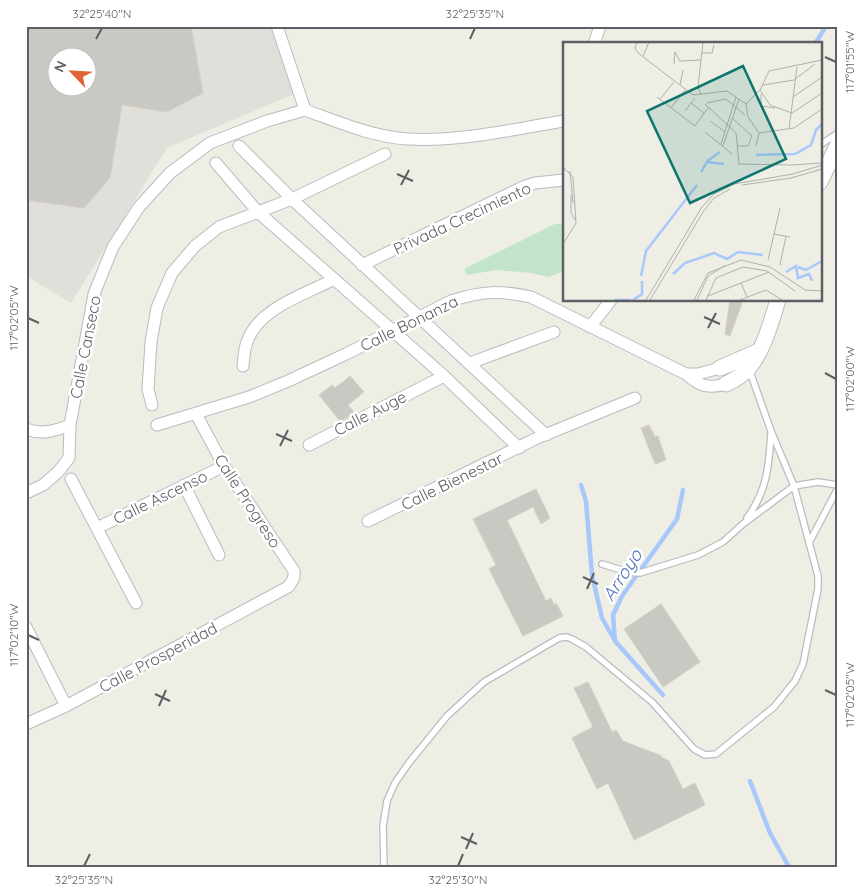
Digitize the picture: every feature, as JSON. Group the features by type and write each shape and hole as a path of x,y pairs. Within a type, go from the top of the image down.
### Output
{"street":[{"path":"277,26 306,110 369,132 407,139 442,140 563,121"},
{"path":"595,42 600,26"},
{"name":"Calle Canseco","path":"26,494 44,485 58,472 68,458 70,425 94,294 113,248 139,207 170,173 210,143 267,120 306,110"},
{"path":"822,178 838,144"},
{"path":"239,146 362,265 546,435"},
{"path":"152,405 148,389 151,342 157,308 172,273 195,246 220,227 292,199 385,154"},
{"path":"216,162 258,212 444,376 519,448"},
{"name":"Privada Crecimiento","path":"362,265 523,187 535,183 563,180"},
{"path":"244,366 247,342 258,322 276,308 334,279"},
{"name":"Calle Bonanza","path":"157,425 249,397 346,354 451,301 470,295 490,292 508,292 531,297 686,374 694,382 704,386 715,387 726,384 742,375 751,359"},
{"path":"590,327 610,301"},
{"path":"686,374 698,374 751,359 778,301"},
{"path":"470,363 554,332"},
{"name":"Calle Auge","path":"308,445 444,376"},
{"name":"Calle Bienestar","path":"368,521 535,440 635,398"},
{"name":"Calle Progreso","path":"196,414 224,466 294,572 295,577 288,587"},
{"path":"26,430 37,433 54,431 70,425"},
{"name":"Calle Ascenso","path":"97,528 224,466"},
{"path":"71,479 136,603"},
{"path":"184,485 219,555"},
{"name":"Calle Prosperidad","path":"26,724 66,706 288,587"},
{"path":"26,627 66,706"}],"lane":[{"path":"822,144 838,133"},
{"path":"384,867 383,826 387,801 395,783 408,764 447,716 484,682 559,638 566,637 572,639 586,648 652,702 694,749 704,755 716,754 774,707 795,681 803,664 818,589 818,576 794,486 771,431 751,359"},
{"path":"743,524 756,505 764,486 770,464 771,431"},
{"path":"602,564 628,572 640,573 698,555 723,542 743,524 794,486 818,482 838,487 810,541"}],"shaded area":[{"path":"26,26 272,26 299,92 167,148 71,303 26,276"}],"green space":[{"path":"555,224 563,224 563,271 549,277 531,273 496,270 467,275 464,269"}],"building":[{"path":"26,26 191,26 203,93 167,112 122,105 110,178 84,208 26,200"},
{"path":"730,301 743,301 730,336 725,334"},
{"path":"350,376 364,392 348,405 355,413 340,421 319,395 332,385 335,388"},
{"path":"649,425 655,437 658,436 666,460 655,464 641,428"},
{"path":"536,489 550,518 541,524 533,507 507,520 546,601 551,598 563,616 523,636 489,569 496,565 473,519"},
{"path":"661,604 700,662 663,687 624,629"},
{"path":"588,682 612,732 616,730 623,741 662,756 669,761 683,789 695,783 705,805 634,840 608,783 597,789 572,738 593,727 574,688"}],"waterway":[{"name":"Arroyo","path":"816,42 826,26"},
{"path":"581,485 586,501 592,575 602,618 614,639"},
{"name":"Arroyo","path":"663,695 615,641 613,615 622,596 677,519 683,490"},
{"name":"Arroyo","path":"750,781 770,833 789,867"}]}
